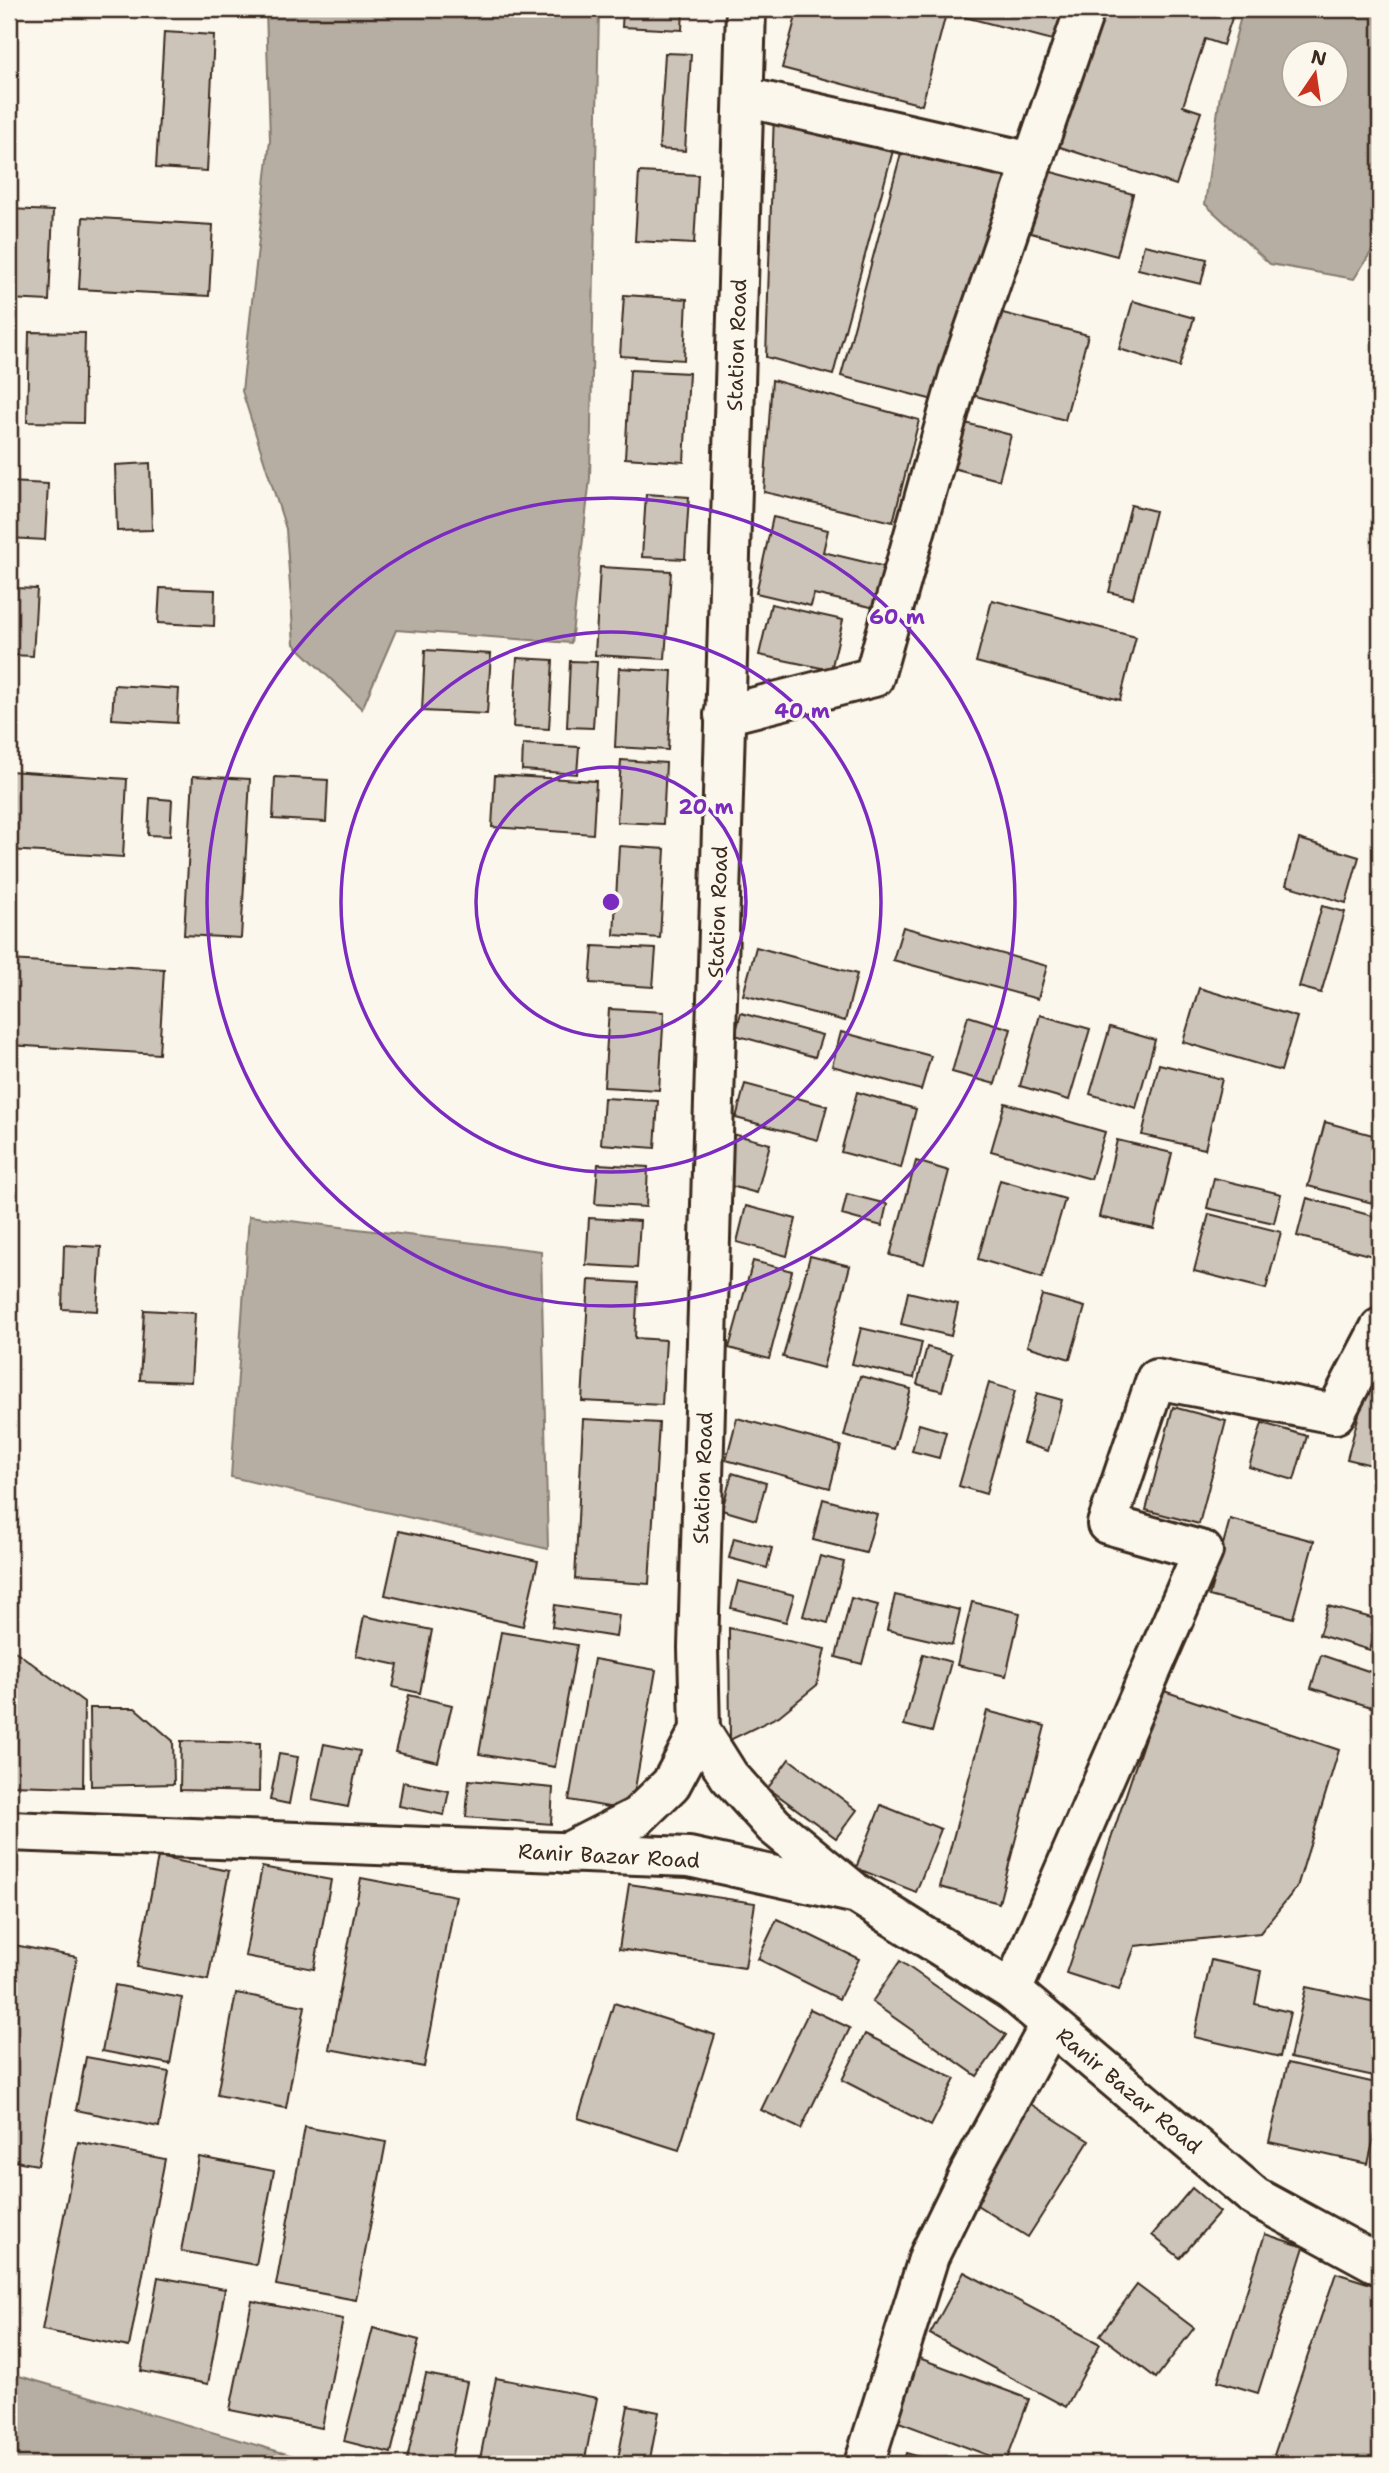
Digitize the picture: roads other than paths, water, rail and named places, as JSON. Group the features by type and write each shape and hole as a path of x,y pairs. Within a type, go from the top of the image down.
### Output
{"street":[{"name":"Station Road","path":"566,1853 637,1817 671,1784 700,1730 698,1648 746,9"},
{"path":"724,715 874,677 958,375 1085,9"},
{"path":"744,97 1032,162"},
{"path":"1012,1991 1203,1551 1107,1524 1156,1379 1335,1414 1380,1328"},
{"path":"700,1730 729,1776 774,1826 857,1894"},
{"name":"Ranir Bazar Road","path":"9,1831 689,1857 857,1894 1012,1991 1255,2197 1380,2265"},
{"path":"864,2464 929,2256 970,2172 1050,2025"}]}
